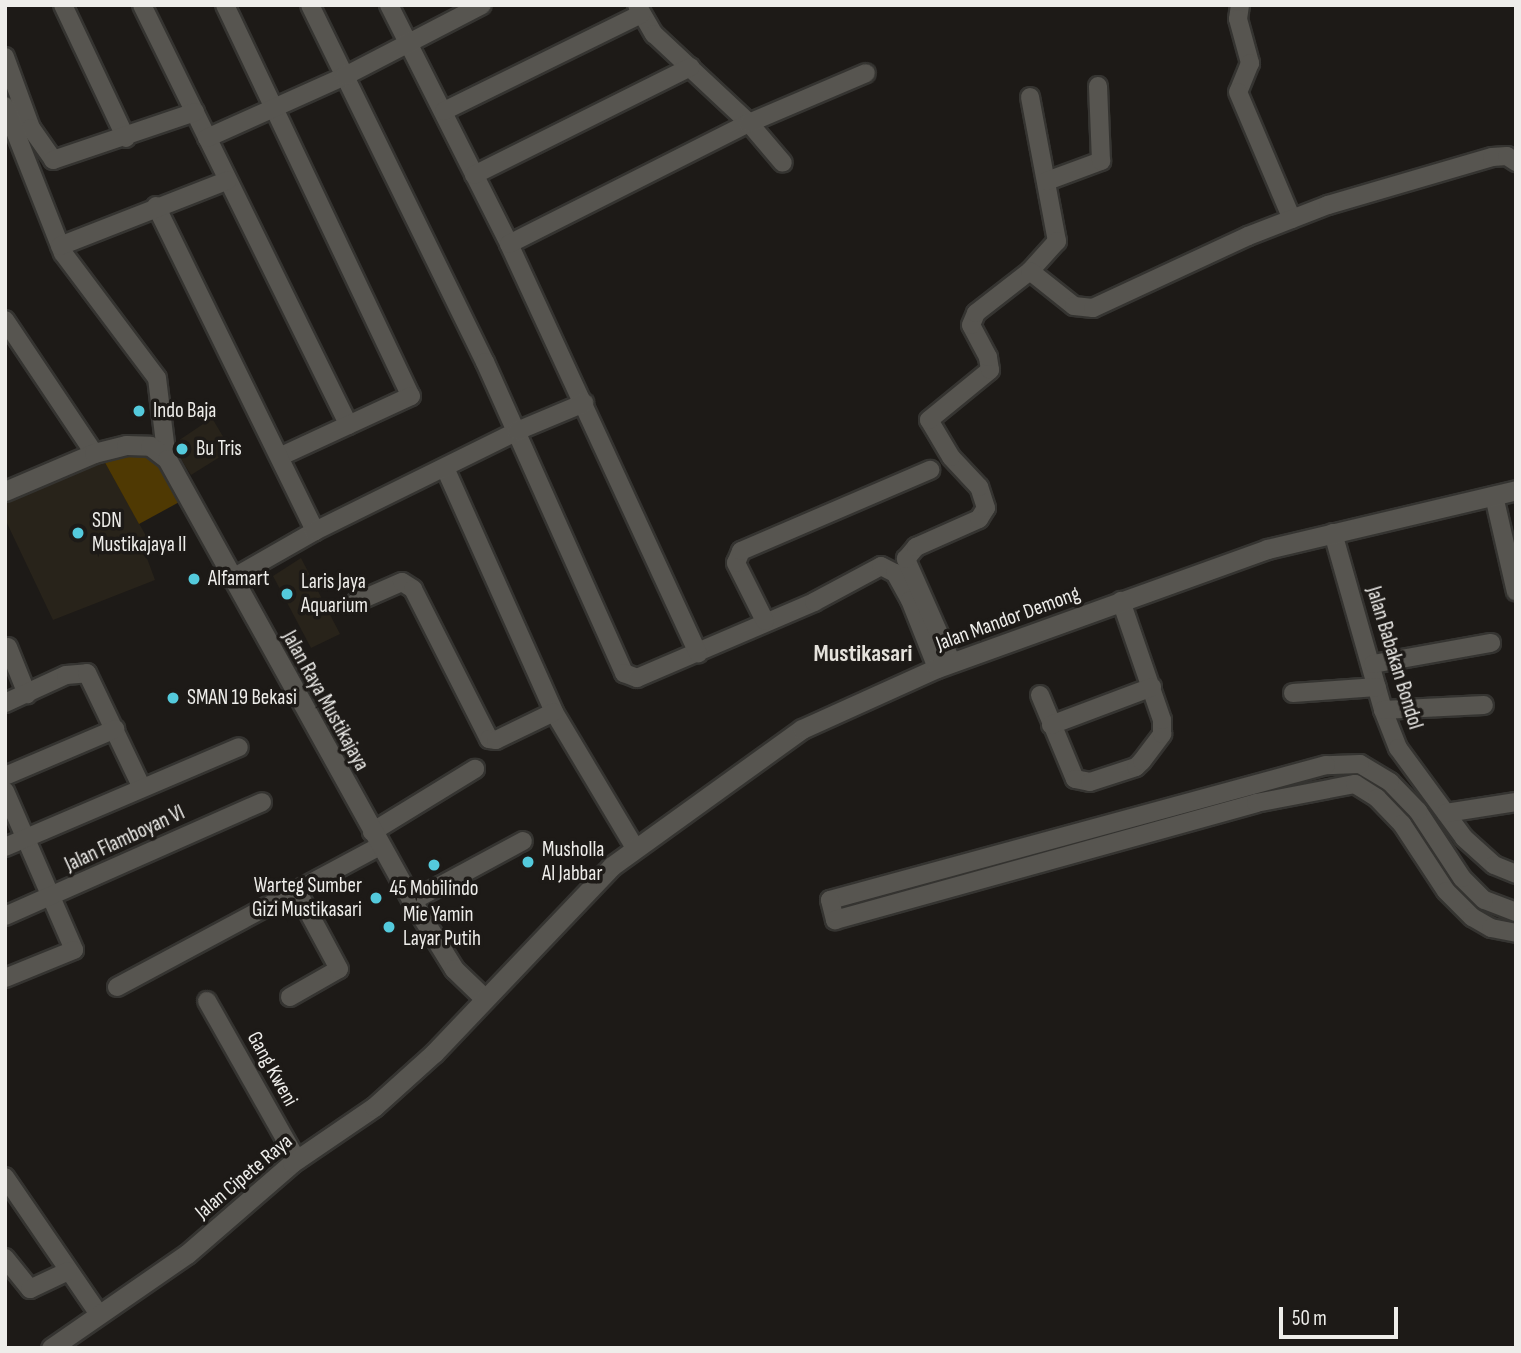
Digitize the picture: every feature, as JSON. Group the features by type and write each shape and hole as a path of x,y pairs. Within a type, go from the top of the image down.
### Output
{"main road":[{"path":"5,491 94,453 140,444 150,446 167,460"},
{"name":"Jalan Raya Mustikajaya","path":"167,460 412,901 454,969 484,998"},
{"name":"Jalan Mandor Demong","path":"484,998 578,897 635,848 802,729 944,666 1121,601 1218,570 1267,549 1418,517 1516,490"},
{"name":"Jalan Cipete Raya","path":"51,1348 202,1243 297,1160 408,1079 484,998"}],"street":[{"path":"63,5 126,138"},
{"path":"142,5 349,425"},
{"path":"225,5 411,396 279,457"},
{"path":"310,5 517,431 624,673 637,678 698,653 765,621 814,602 881,566 888,568 910,600 944,666"},
{"path":"389,5 509,244 698,653"},
{"path":"207,138 345,76 482,5"},
{"path":"1240,5 1238,19 1250,63 1238,92 1292,219"},
{"path":"444,111 639,10 654,34 749,123 783,163"},
{"path":"5,57 17,97 48,157 59,160 195,112"},
{"path":"474,174 691,67"},
{"path":"509,244 749,123 866,73"},
{"path":"1047,181 1101,161 1098,86"},
{"path":"944,666 906,559 916,547 979,519 988,502 929,420 990,370 971,318 1030,271 1057,241 1030,97"},
{"path":"5,106 60,246 79,278 157,378 167,460"},
{"path":"1030,271 1083,310 1292,219 1492,157 1515,160"},
{"path":"60,246 156,206 228,180"},
{"path":"156,206 314,531"},
{"path":"7,325 94,453"},
{"path":"231,579 314,531 517,431 584,403"},
{"path":"445,468 554,712 635,848"},
{"path":"765,621 736,563 741,551 930,470"},
{"path":"1494,496 1516,592"},
{"name":"Jalan Babakan Bondol","path":"1333,533 1373,664 1383,710 1398,748 1477,852 1516,874"},
{"path":"356,603 402,582 413,589 489,739 496,740 554,712"},
{"path":"1040,695 1075,779 1090,782 1136,767 1162,734 1152,687 1121,601"},
{"path":"1373,664 1490,643"},
{"path":"8,647 27,694"},
{"path":"5,703 65,676 87,673 142,788"},
{"path":"1052,725 1152,687"},
{"path":"1293,693 1377,687"},
{"path":"1383,710 1484,705"},
{"path":"5,776 115,729"},
{"path":"5,847 239,747"},
{"path":"1516,912 1485,900 1462,878 1418,811 1390,782 1360,764 1326,765 1254,794 835,920 830,900 1254,794 1354,784 1377,798 1402,824 1446,891 1472,917 1491,928 1516,933"},
{"path":"117,987 297,891 475,769"},
{"path":"5,791 74,950 5,978"},
{"name":"Jalan Flamboyan VI","path":"5,916 51,898 262,802"},
{"path":"1446,813 1516,803"},
{"path":"412,901 523,841"},
{"path":"290,998 339,969 297,891"},
{"name":"Gang Kweni","path":"207,1002 297,1160"},
{"path":"5,1177 98,1313"},
{"path":"5,1258 30,1289 68,1271"}],"shaded area":[{"path":"212,418 231,450 191,475 172,445"},
{"path":"148,450 163,463 183,500 139,524 103,459"},
{"name":"SDN Mustikajaya II","path":"103,459 150,543 144,550 155,580 53,620 5,519 5,498"},
{"path":"301,558 340,634 311,648 273,576"}],"place":[{"name":"Indo Baja","path":"139,411"},
{"name":"Bu Tris","path":"182,449"},
{"name":"SDN Mustikajaya II","path":"78,533"},
{"name":"Alfamart","path":"194,579"},
{"name":"Laris Jaya Aquarium","path":"287,594"},
{"name":"SMAN 19 Bekasi","path":"173,698"},
{"name":"Musholla Al Jabbar","path":"528,862"},
{"name":"45 Mobilindo","path":"434,865"},
{"name":"Warteg Sumber Gizi Mustikasari","path":"376,898"},
{"name":"Mie Yamin Layar Putih","path":"389,927"}],"district":[{"name":"Mustikasari","path":"863,654"}]}
